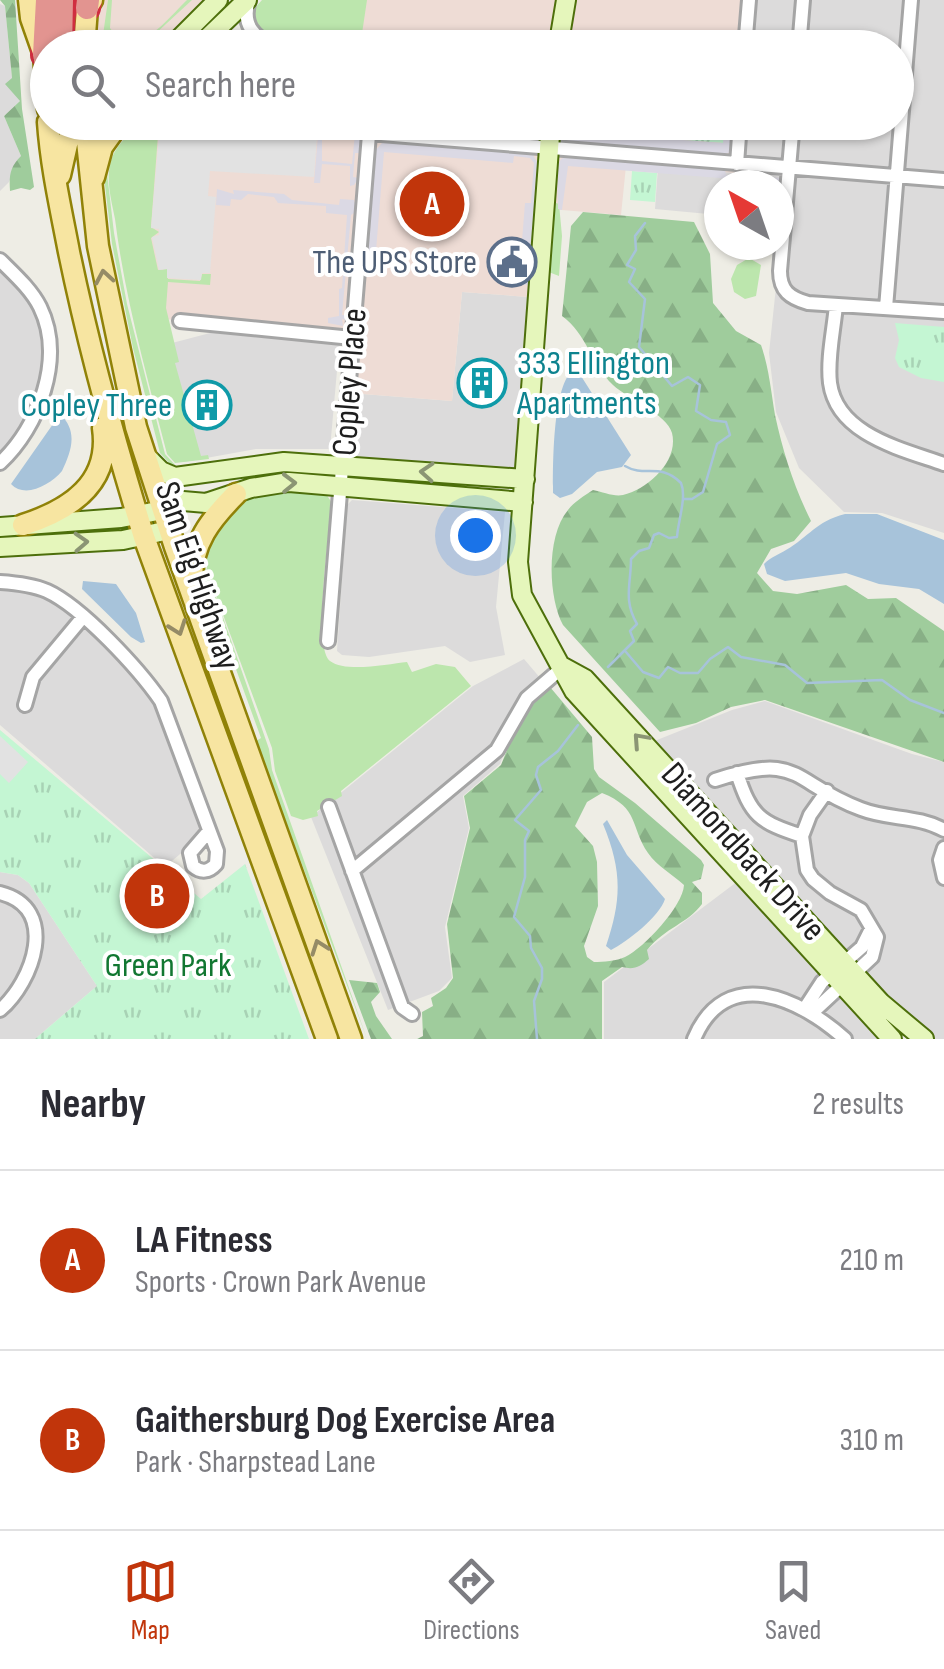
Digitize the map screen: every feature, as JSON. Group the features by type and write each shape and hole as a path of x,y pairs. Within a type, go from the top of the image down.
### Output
{"highway":[{"path":"47,0 50,30"},
{"path":"56,30 62,0"}],"main road":[{"path":"29,0 30,18 38,30"},
{"path":"88,30 89,3"},
{"name":"Sam Eig Highway","path":"51,140 96,376 141,527 326,1039"},
{"path":"59,197 63,156 72,140"},
{"name":"Sam Eig Highway","path":"84,140 118,350 144,454 338,1001 355,1039"},
{"path":"92,204 99,155 109,140"},
{"path":"23,524 68,507 86,494 98,472 106,446 96,376"},
{"path":"123,468 164,513"},
{"path":"195,602 192,575 198,543 212,520 236,494"}],"street":[{"path":"188,30 218,0"},
{"path":"206,30 230,0"},
{"path":"216,30 248,0"},
{"path":"248,0 250,30"},
{"path":"556,0 557,30"},
{"path":"561,30 566,0"},
{"path":"746,30 749,0"},
{"path":"800,30 803,0"},
{"path":"909,30 911,0"},
{"name":"Copley Place","path":"328,642 368,140"},
{"path":"478,140 944,180"},
{"name":"Diamondback Drive","path":"551,140 518,562 522,595 563,667 585,679 842,974 892,1039"},
{"path":"737,164 739,140"},
{"path":"791,140 780,282 794,299 944,312"},
{"path":"886,308 900,140"},
{"path":"0,260 39,306 48,350 44,390 36,415 20,441 0,462"},
{"path":"836,305 829,380 839,407 862,432 944,464"},
{"path":"180,320 352,338"},
{"path":"144,454 161,471 176,477 284,462 525,479"},
{"path":"0,547 141,527 164,513 279,483 523,502"},
{"path":"0,527 141,527"},
{"path":"0,582 42,588 62,599 148,682 162,701 209,830"},
{"path":"25,705 33,677 83,617"},
{"path":"352,870 497,750 528,698 563,667"},
{"path":"716,780 754,768 789,770 862,810 927,821 944,830"},
{"path":"737,773 747,802 764,822 802,836"},
{"path":"809,1010 842,974 872,957 878,937 861,910 830,893 807,870 802,836 827,790"},
{"path":"329,807 402,1008 412,1014"},
{"path":"944,848 940,860 944,878"},
{"path":"0,893 26,909 36,934 36,946 19,990 0,1010"},
{"name":"Diamondback Drive","path":"842,974 924,1039"},
{"path":"694,1039 713,1011 737,997 771,996 809,1010 845,1039"}],"shaded area":[{"path":"97,0 215,0 184,30 88,30"},
{"path":"279,0 750,0 748,30 247,30"},
{"path":"750,0 944,0 944,533 882,513 844,512 799,468 776,412 769,353 779,260 794,260 794,170 704,170 704,214 655,209 658,167 709,140 914,140 914,30 748,30"},
{"path":"0,4 5,6 12,78 20,101 4,116 21,156 9,182 0,191"},
{"path":"146,140 739,140 736,170 626,166 621,215 550,209 542,298 462,292 452,401 350,393 353,338 145,317"},
{"path":"159,140 317,140 314,177 210,171 208,196 216,197 210,273 202,273 201,280 167,278 167,269 159,270 152,237 159,235 159,229 151,228"},
{"path":"318,140 322,140 322,161 352,164 354,140 362,140 361,153 355,153 353,177 359,178 354,185 350,186 350,166 322,164 320,183 314,183"},
{"path":"565,140 734,141 730,152 721,156 577,145"},
{"path":"389,141 533,155 539,165 530,285 509,284 504,275 519,279 525,203 531,203 534,163 530,158 514,156 513,163 384,152 375,263 367,260 374,152"},
{"path":"570,155 725,170 704,170 704,177 568,166 562,210 558,209 557,167 561,159"},
{"path":"217,189 234,194 233,190 284,194 292,200 339,205 340,199 354,200 357,211 351,215 342,315 348,315 348,321 342,319 343,326 328,323 328,318 339,316 347,215 326,213 326,206 278,203 274,197 248,194 241,200 231,199 230,206 216,205"},
{"path":"0,262 38,306 47,350 34,415 0,461"},
{"path":"462,292 542,298 528,478 345,465 350,393 452,401"},
{"path":"233,327 340,337 330,449 256,449 184,462 153,348"},
{"path":"352,500 505,512 496,607 505,655 470,662 445,646 369,657 342,655 337,651 347,505"},
{"path":"0,583 62,600 148,682 208,830 165,867 0,725"},
{"path":"524,659 547,686 517,717 500,764 463,796 469,828 445,927 452,978 439,991 388,1010 311,817 473,686"},
{"path":"765,701 944,762 944,1039 926,1039 647,744"},
{"path":"0,736 28,762 9,783 0,774"},
{"path":"0,872 18,875 29,883 97,986 35,1039 0,1039"},
{"path":"742,878 890,1039 604,1039 604,982"}],"green space":[{"path":"0,0 15,0 22,109 34,187 30,190 10,191 11,172 21,156 4,116 20,101 5,84 12,78 5,6"},
{"path":"108,0 112,0 112,30 104,30"},
{"path":"187,0 192,0 159,30 156,30"},
{"path":"262,0 367,0 363,30 259,30 253,25 253,10"},
{"path":"124,140 158,140 151,227 159,232 151,238 158,270 167,269 168,279 200,281 202,274 211,274 210,285 168,282 166,308 179,362 175,363 201,456 208,455 209,459 175,463 167,454 137,337 110,192 109,172"},
{"path":"113,145 107,173 127,304 165,454 175,469 160,453 112,244 104,177"},
{"path":"632,171 657,173 655,202 630,200"},
{"path":"556,203 562,236 559,276 546,271"},
{"path":"583,212 694,222 704,242 704,260 710,260 713,303 736,331 761,345 785,456 811,521 794,541 771,549 757,573 773,591 797,594 846,585 868,599 896,598 944,631 944,762 765,700 731,707 696,723 660,732 563,625 552,583 553,550 561,521 573,504 593,490 620,495 642,487 660,472 673,443 669,426 613,385 577,331 562,316 571,226"},
{"path":"752,260 761,265 756,296 745,299 734,292 731,279 737,265"},
{"path":"895,323 944,327 944,382 921,378 899,367 895,358 899,340"},
{"path":"283,490 326,494 332,503 322,611 322,634 330,661 356,667 407,662 412,672 436,664 455,667 471,686 341,791 342,796 317,811 318,816 303,820 291,816 275,771 272,748 207,571 210,538 226,514 251,498"},
{"path":"204,563 367,1039 256,741 261,738 201,573"},
{"path":"550,687 592,737 594,769 599,777 701,860 701,879 692,882 702,893 702,904 654,942 647,950 646,962 633,968 622,967 602,981 602,1039 417,1039 423,1036 422,1012 433,1006 431,998 453,978 447,924 470,828 464,796 501,765 521,715","holes":["602,793 629,812 652,858 684,885 670,915 642,945 622,958 594,962 587,957 584,946 598,906 597,862 593,846 575,826 587,802"]},
{"name":"Green Park","path":"0,730 201,899 245,864 309,1039 35,1039 97,986 29,883 18,875 0,872"},
{"path":"349,980 377,983 380,992 371,1002 392,1039 371,1039"}],"water":[{"path":"576,368 631,455 622,467 597,472 572,494 560,498 553,493 558,406 568,375"},
{"path":"60,414 66,420 72,441 62,471 37,488 17,488 11,484"},
{"path":"845,514 877,514 944,540 944,604 919,589 879,584 846,573 785,581 767,574 764,564 769,560 819,525"},
{"path":"83,581 116,584 136,613 145,642 131,637 82,589"},
{"path":"607,820 627,855 665,899 642,928 611,950 606,946 618,885 614,856 603,824"}],"waterway":[{"path":"645,223 635,236 636,250 627,265 635,269 629,282 645,299 639,347 672,386 688,377 700,385 696,411 711,420 726,422 730,435 717,444 703,492 683,499"},
{"path":"608,667 634,641 630,631 637,624 629,599 631,559 649,548 654,535 677,537 683,502 681,483 673,477 625,466"},
{"path":"626,652 643,672 659,678 668,667 680,673 698,673 728,647 741,657 785,665 807,683 882,680 910,700 944,713"},
{"path":"537,1039 534,1001 542,968 531,948 530,936 514,917 525,877 525,840 529,831 515,820 541,790 536,775 538,767 558,751 578,725"}],"place":[{"name":"LA Fitness","path":"432,204"},
{"name":"The UPS Store","path":"512,262"},
{"name":"333 Ellington Apartments","path":"482,383"},
{"name":"Copley Three","path":"207,405"},
{"name":"Gaithersburg Dog Exercise Area","path":"157,896"}]}
